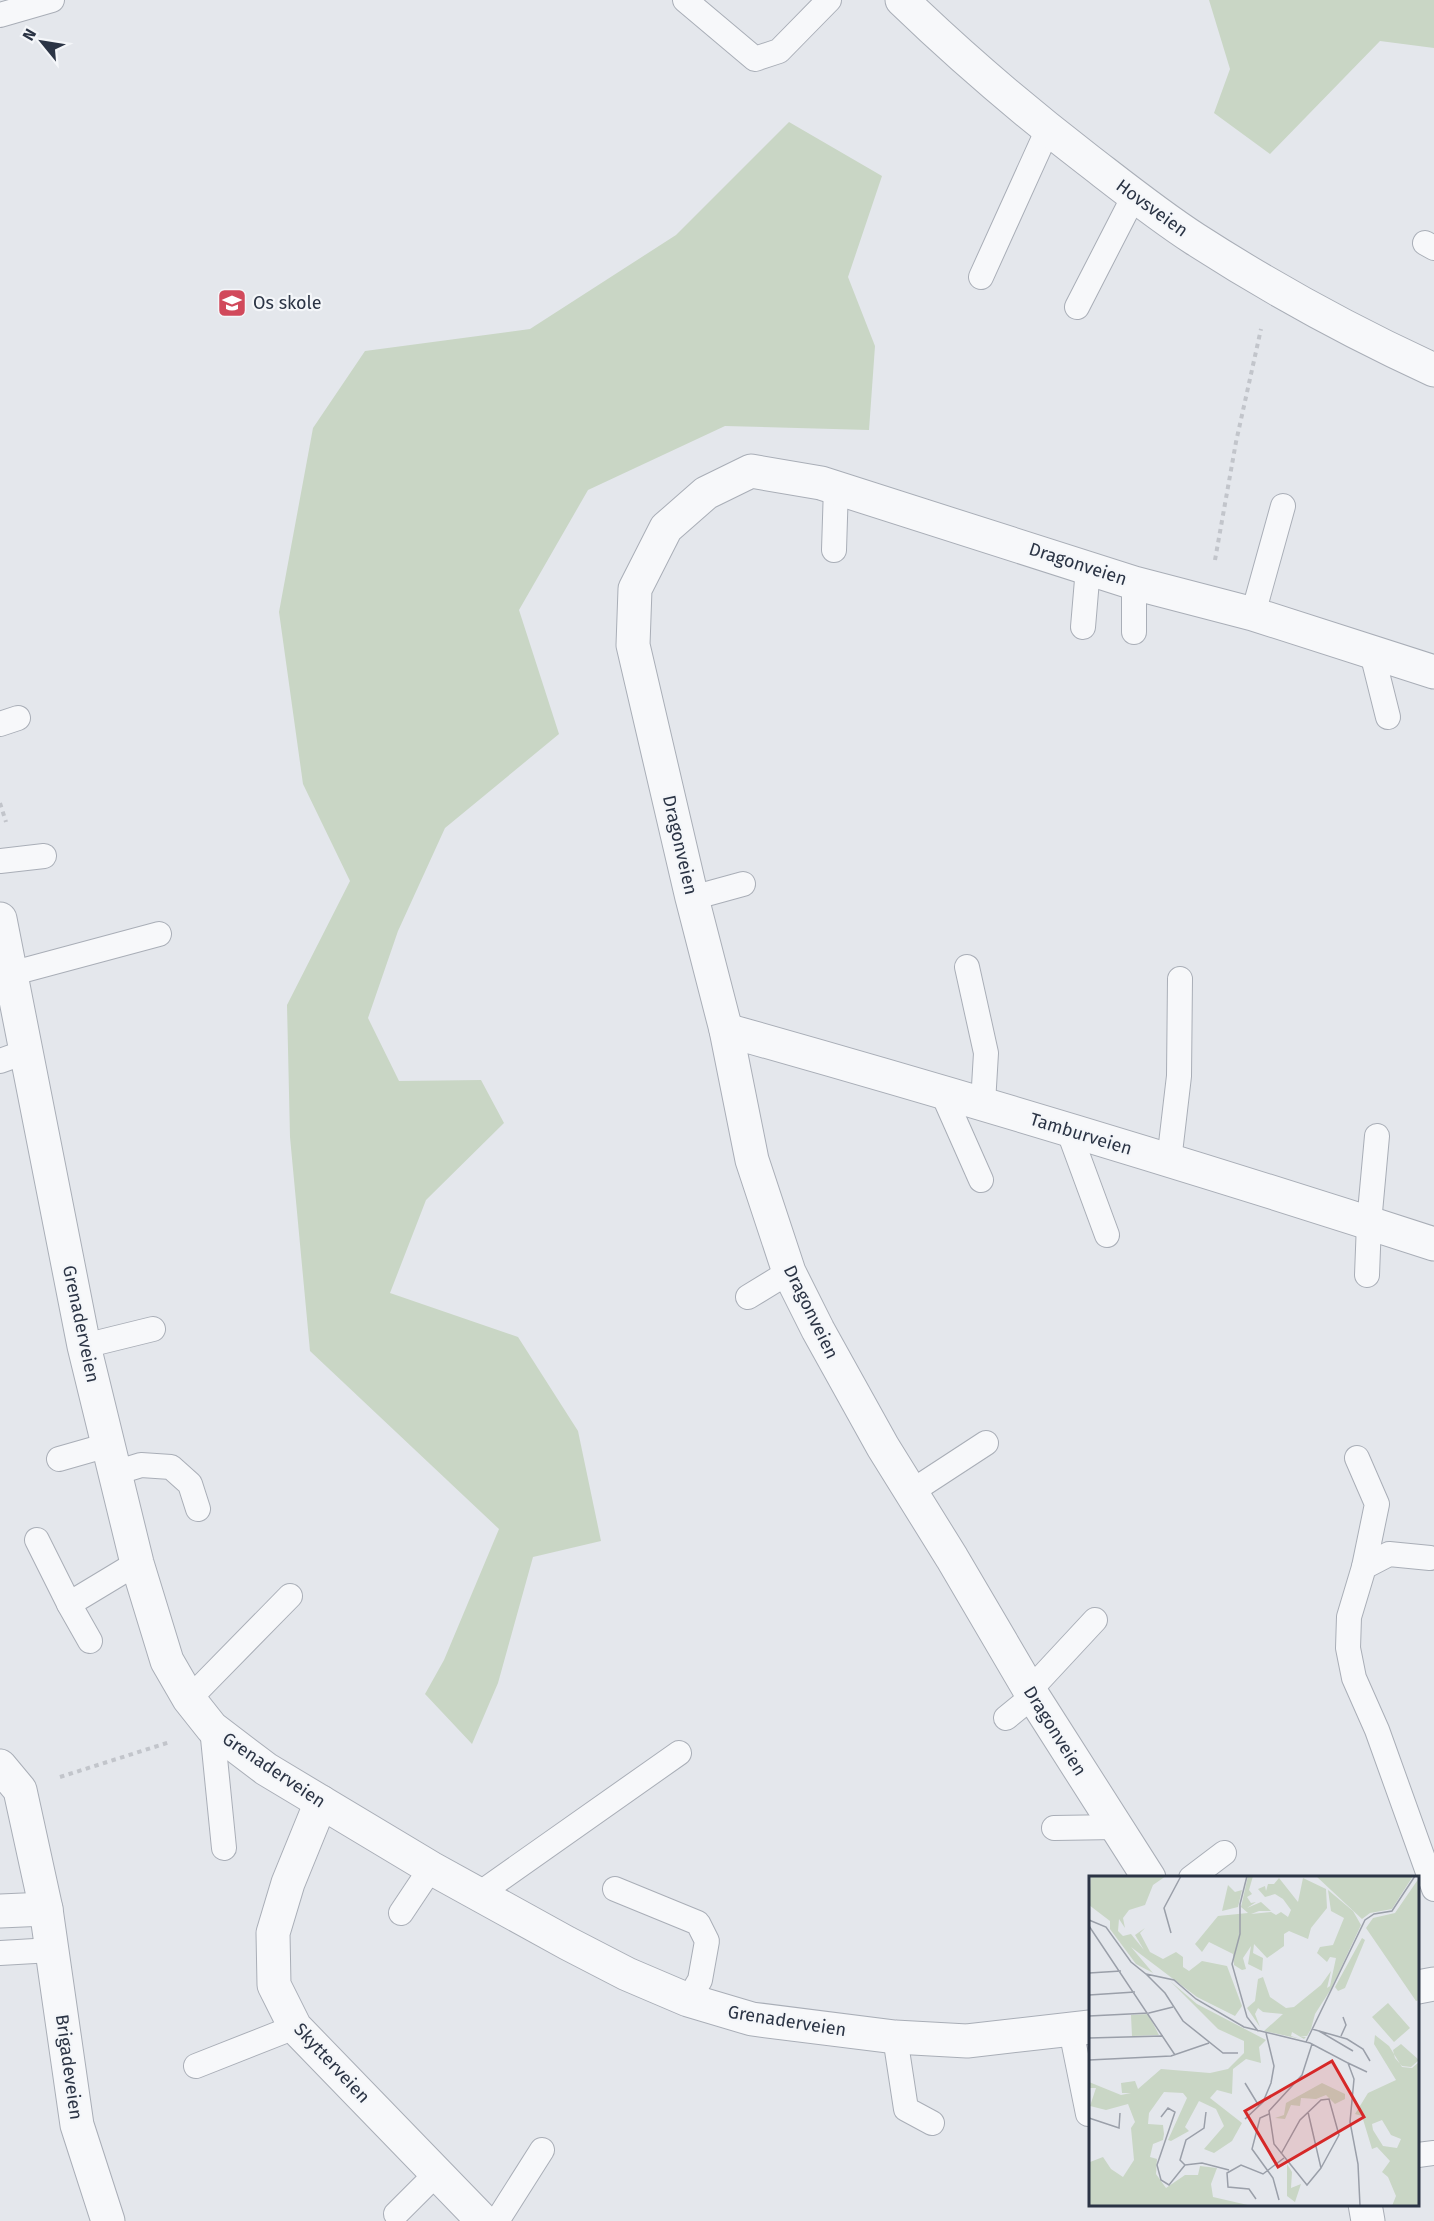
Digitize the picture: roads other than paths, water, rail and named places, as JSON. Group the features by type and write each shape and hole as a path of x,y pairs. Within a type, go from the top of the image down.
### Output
{"street":[{"name":"Hovsveien","path":"902,0 954,50 1048,129 1193,238 1271,286 1379,345 1434,370"},
{"name":"Dragonveien","path":"1148,1876 1031,1694 911,1492 818,1330 789,1272 752,1160 726,1030 692,898 633,645 635,589 666,528 706,493 751,471 836,487 1134,583 1253,615 1434,672"},
{"name":"Grenaderveien","path":"0,922 10,974 13,1057 137,1563 167,1662 189,1699 212,1728 266,1769 431,1868 607,1964 688,2000 752,2019 895,2037 967,2041 1081,2029"},
{"name":"Tamburveien","path":"726,1030 983,1103 1434,1244"},
{"name":"Brigadeveien","path":"10,1778 46,1909 77,2125 108,2221"},
{"name":"Skytterveien","path":"321,1802 288,1882 273,1933 274,1985 295,2027 483,2221"},
{"path":"0,1911 46,1909"},
{"path":"1419,1986 1434,1984"},
{"path":"1365,2206 1368,2221"}],"lane":[{"path":"0,15 52,0"},
{"path":"685,0 755,59 779,51 830,0"},
{"path":"981,277 1048,129"},
{"path":"1077,307 1134,195"},
{"path":"834,550 836,487"},
{"path":"1253,615 1283,506"},
{"path":"1083,627 1088,568"},
{"path":"1134,583 1134,632"},
{"path":"1372,653 1388,717"},
{"path":"7,860 44,856"},
{"path":"692,898 743,884"},
{"path":"10,974 159,934"},
{"path":"967,968 986,1053 983,1103"},
{"path":"1169,1161 1179,1076 1180,979"},
{"path":"942,1092 981,1179"},
{"path":"1070,1132 1107,1235"},
{"path":"1367,1275 1377,1136"},
{"path":"748,1298 789,1272"},
{"path":"84,1346 153,1329"},
{"path":"911,1492 986,1443"},
{"path":"1357,1458 1377,1504 1364,1567 1350,1617 1348,1648 1354,1678 1377,1730 1434,1889"},
{"path":"59,1459 112,1459 141,1465 171,1467 190,1484 198,1509"},
{"path":"37,1540 90,1641"},
{"path":"1364,1567 1389,1554 1430,1558"},
{"path":"69,1604 137,1563"},
{"path":"189,1699 290,1596"},
{"path":"1006,1718 1031,1694 1095,1620"},
{"path":"212,1728 224,1848"},
{"path":"479,1894 679,1753"},
{"path":"1054,1828 1116,1827"},
{"path":"1194,1876 1224,1853"},
{"path":"401,1913 431,1868"},
{"path":"615,1889 698,1923 707,1941 699,1980 688,2000"},
{"path":"0,1953 52,1950"},
{"path":"196,2066 295,2027"},
{"path":"1081,2029 1088,2114"},
{"path":"895,2037 906,2109 932,2123"},
{"path":"497,2221 542,2150"},
{"path":"1419,2155 1434,2153"},
{"path":"396,2214 436,2174"}],"place":[{"name":"Os skole","path":"232,303"}]}
